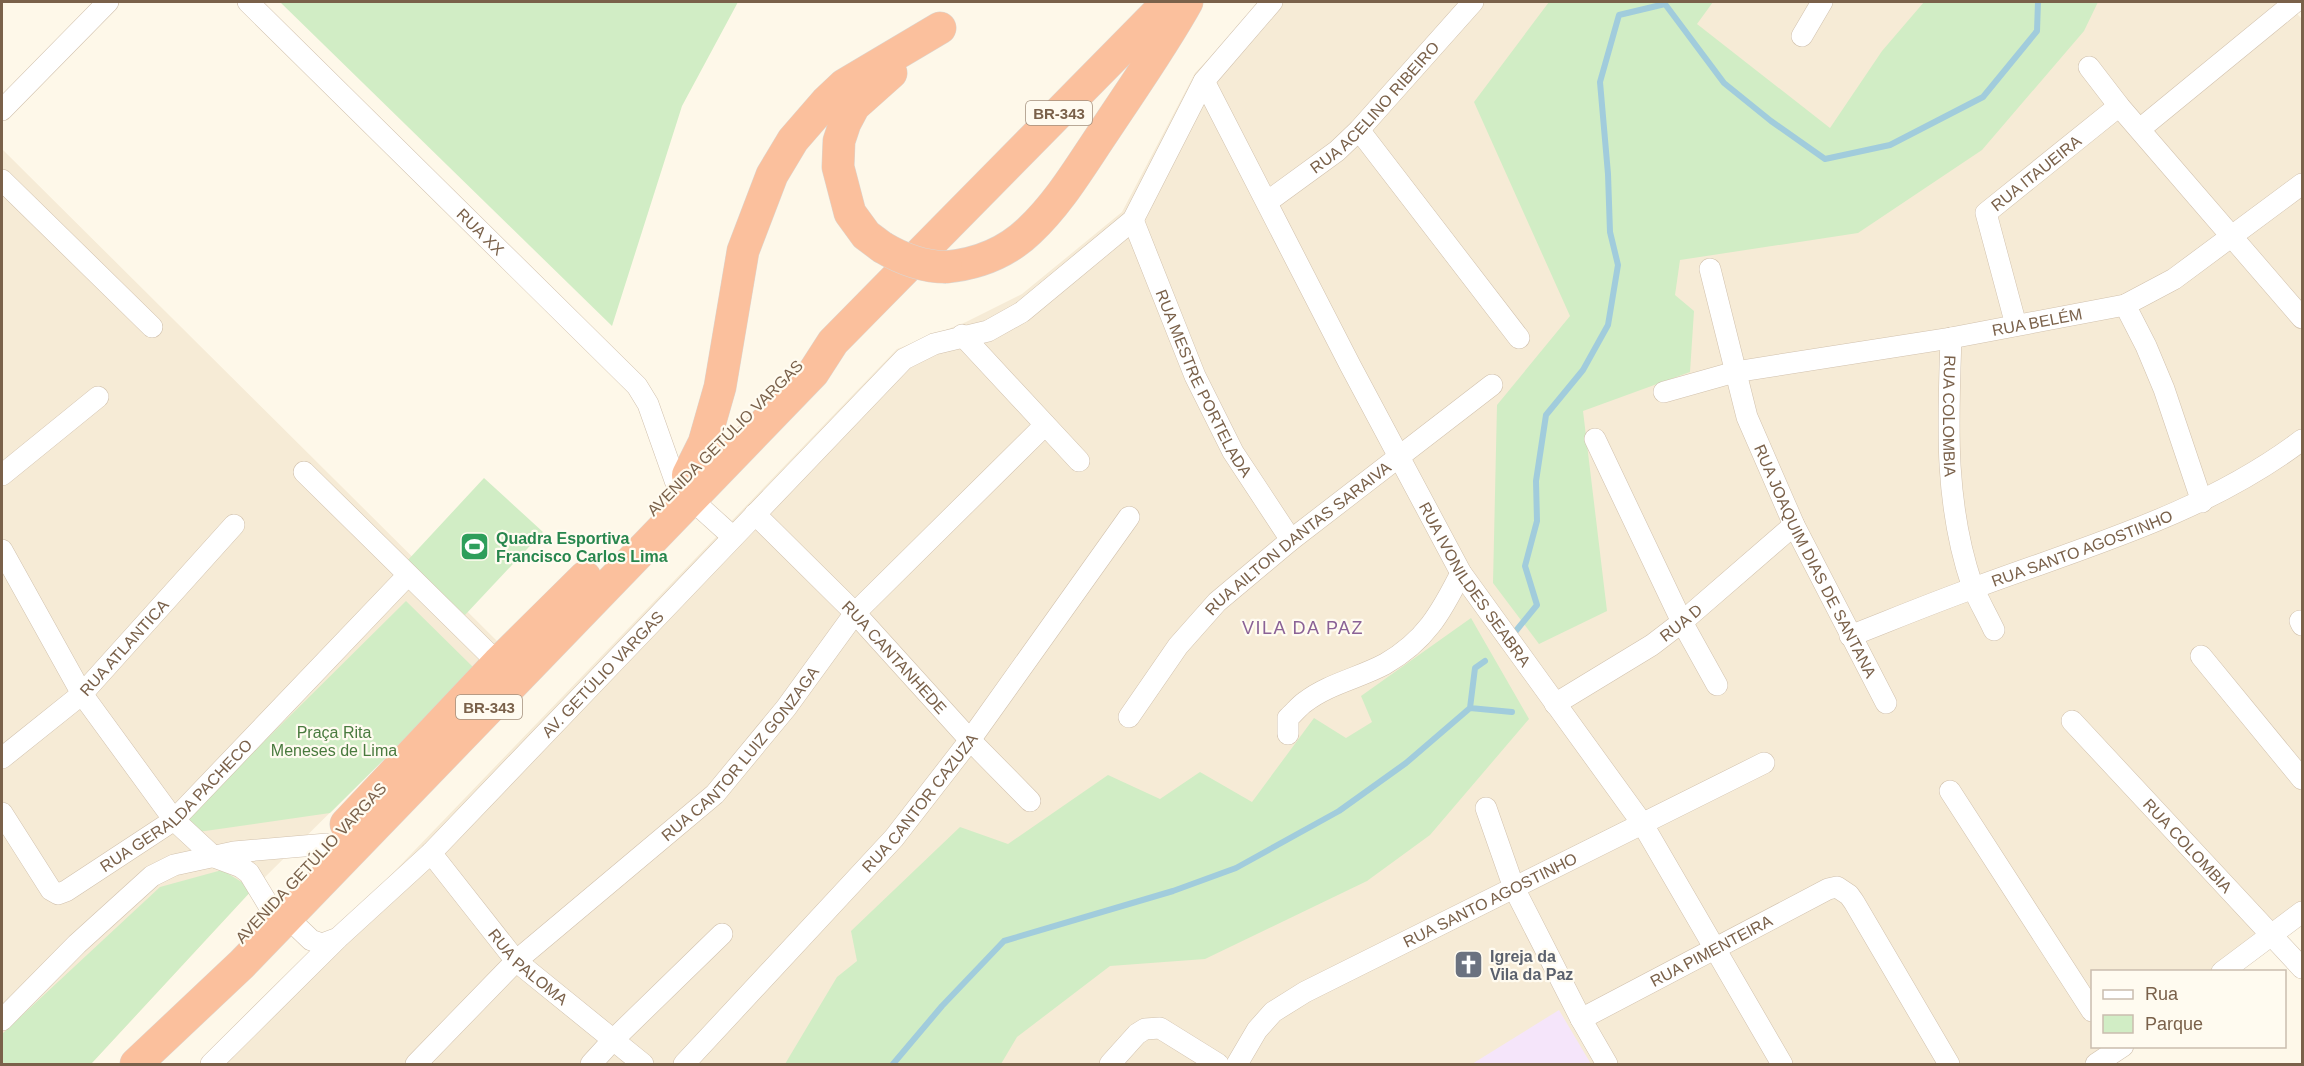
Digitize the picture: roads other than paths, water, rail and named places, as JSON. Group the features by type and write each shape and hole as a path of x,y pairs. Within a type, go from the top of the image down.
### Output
{"highway":[{"name":"AVENIDA GETÚLIO VARGAS","path":"129,1065 685,487 800,360 833,342 1168,2"},
{"path":"685,487 704,443 720,387 743,251 772,175 793,140 826,102 844,85 940,28 854,106 839,141 838,167 850,213 866,236 882,247 930,267 968,265 996,255 1028,232 1063,193 1165,41 1187,2"},
{"name":"AVENIDA GETÚLIO VARGAS","path":"136,1065 242,964 327,844 498,663 685,487"}],"street":[{"path":"2,110 108,2"},
{"name":"RUA XX","path":"248,2 637,386 648,404 685,487"},
{"path":"1133,220 1204,81 1272,2"},
{"name":"RUA ACELINO RIBEIRO","path":"1267,202 1337,151 1359,130 1473,2"},
{"path":"1802,36 1822,2"},
{"path":"2140,129 2295,2"},
{"path":"2088,67 2302,318"},
{"name":"RUA IVONILDES SEABRA","path":"1204,81 1350,365 1461,573 1642,824 1782,1065"},
{"name":"RUA ITAUEIRA","path":"2016,325 1986,213 2119,106"},
{"path":"1359,130 1519,338"},
{"path":"2,182 153,327"},
{"name":"RUA BELÉM","path":"1664,392 1735,372 1951,338 2125,305 2174,279 2302,184"},
{"name":"AV. GETÚLIO VARGAS","path":"211,1065 338,938 431,853 904,359 934,344 962,335 988,331 1022,312 1133,220"},
{"name":"RUA MESTRE PORTELADA","path":"1133,220 1195,376 1233,452 1291,540"},
{"path":"1710,269 1735,372"},
{"path":"2125,305 2164,389 2202,502"},
{"path":"962,335 1079,461"},
{"name":"RUA COLOMBIA","path":"1951,338 1948,445 1950,482 1966,565 1973,588 1994,630"},
{"name":"RUA JOAQUIM DIAS DE SANTANA","path":"1735,372 1747,417 1794,525 1886,703"},
{"name":"RUA AILTON DANTAS SARAIVA","path":"1129,717 1178,646 1209,611 1291,540 1492,386"},
{"path":"2,476 98,397"},
{"name":"RUA CANTOR LUIZ GONZAGA","path":"416,1065 516,961 714,794 786,708 855,614 1045,425"},
{"path":"1595,439 1682,622 1717,685"},
{"name":"RUA SANTO AGOSTINHO","path":"1850,636 1973,588 2091,547 2202,502 2280,457 2302,440"},
{"path":"304,472 498,663"},
{"path":"685,487 733,537"},
{"name":"RUA CANTANHEDE","path":"755,514 855,614 970,740 1030,801"},
{"name":"RUA CANTOR CAZUZA","path":"684,1065 894,838 970,740 1129,517"},
{"name":"RUA ATLANTICA","path":"2,758 82,694 234,525"},
{"name":"RUA D","path":"1556,704 1629,660 1682,622 1794,525"},
{"path":"2,550 82,694 174,820 214,857 241,867 249,873 278,911 311,940 322,944 338,938"},
{"path":"1287,734 1288,718 1305,702 1384,664 1419,639 1441,613 1461,573"},
{"name":"RUA GERALDA PACHECO","path":"2,813 51,890 58,894 66,891 174,820 408,575"},
{"path":"2201,656 2302,779"},
{"name":"RUA COLOMBIA","path":"2072,721 2302,969"},
{"name":"RUA SANTO AGOSTINHO","path":"1237,1065 1257,1030 1273,1012 1305,992 1764,763"},
{"path":"1950,791 2091,1009"},
{"path":"1486,808 1515,888 1581,1019 1607,1065"},
{"path":"2,1020 78,944 152,876 174,865 243,851 327,844"},
{"name":"RUA PALOMA","path":"431,853 516,961 643,1065"},
{"name":"RUA PIMENTEIRA","path":"1581,1019 1828,889 1837,887 1854,902 1949,1065"},
{"path":"2225,970 2302,912"},
{"path":"591,1065 612,1041 722,934"},
{"path":"1110,1065 1137,1034 1145,1029 1160,1028 1218,1065"},
{"path":"2096,1065 2122,1052"}],"waterway":[{"path":"1515,632 1537,605 1525,566 1537,521 1536,481 1546,415 1583,370 1608,325 1618,265 1610,232 1608,174 1600,82 1619,15 1665,4 1724,83 1771,121 1825,159 1890,145 1983,97 2037,31 2038,2"},
{"path":"1470,708 1475,668 1485,661"},
{"path":"893,1064 942,1006 1004,941 1173,891 1236,868 1339,811 1406,763 1470,708 1512,712"}],"place":[{"name":"Quadra Esportiva Francisco Carlos Lima","path":"475,547"},
{"name":"Igreja da Vila da Paz","path":"1469,965"}],"district":[{"name":"VILA DA PAZ","path":"1303,628"}],"park label":[{"name":"Praça Rita Meneses de Lima","path":"334,741"}]}
